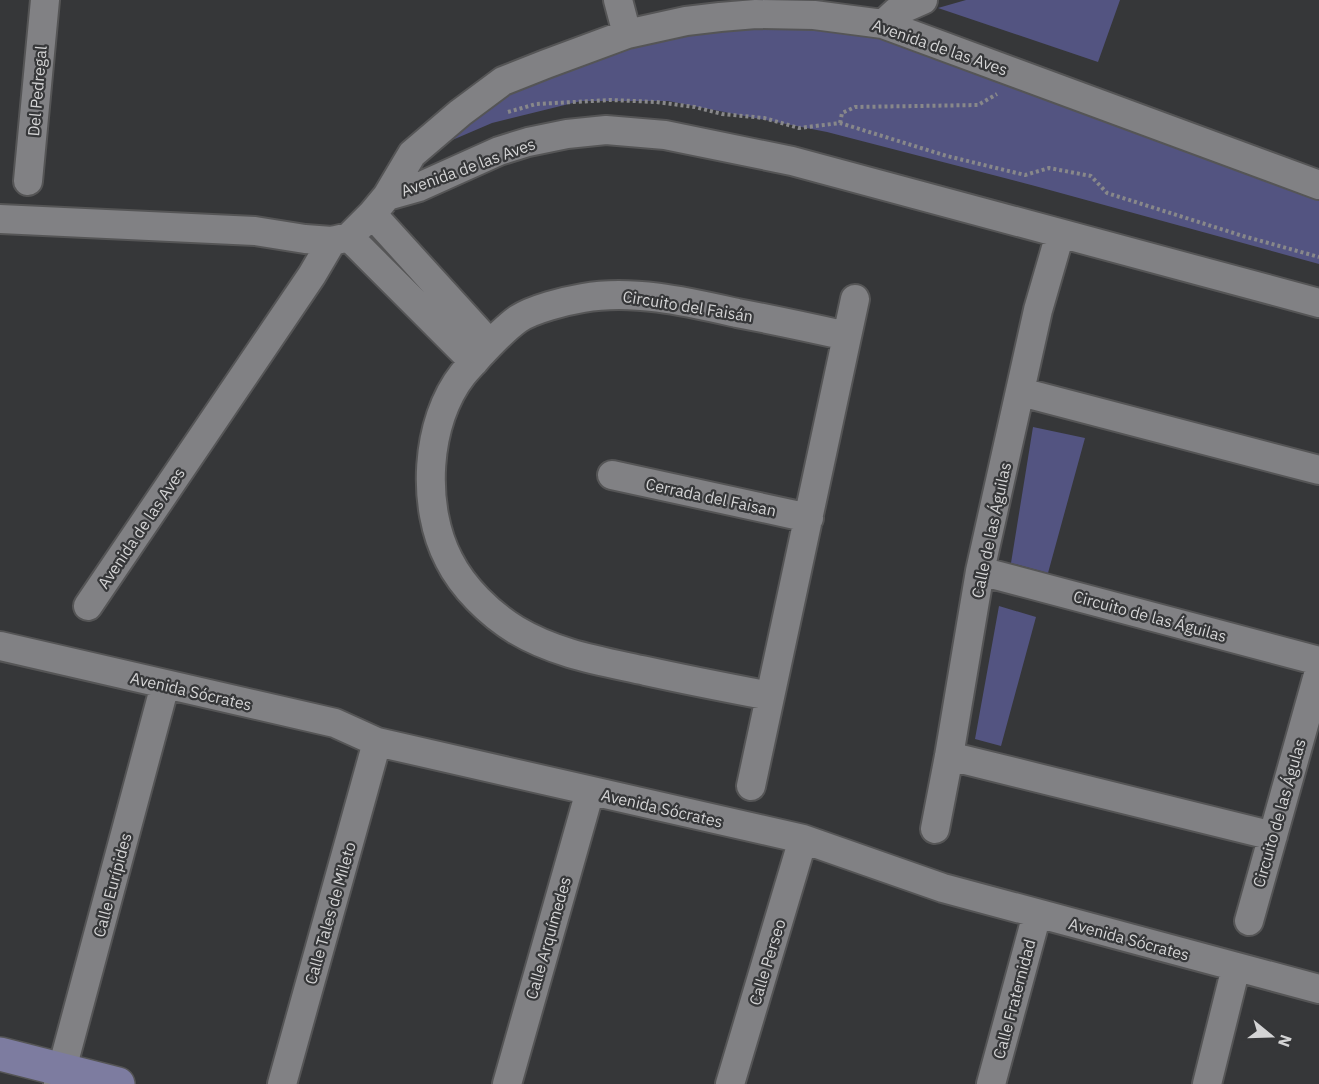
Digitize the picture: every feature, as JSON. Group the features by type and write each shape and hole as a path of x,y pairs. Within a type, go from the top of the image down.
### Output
{"street":[{"name":"Del Pedregal","path":"28,181 45,0"},
{"path":"618,0 627,34"},
{"path":"883,24 896,12 923,0"},
{"name":"Avenida de las Aves","path":"88,606 312,275 340,239 379,205 412,154 459,112 503,81 627,34 686,21 756,14 814,15 883,24 1319,185"},
{"name":"Avenida de las Aves","path":"379,205 499,152 528,142 567,134 606,130 665,135 792,161 1319,303"},
{"path":"379,205 482,353"},
{"path":"0,219 255,231 305,239 340,239 482,353"},
{"name":"Calle de las Águilas","path":"935,829 980,571 1038,310 1060,234"},
{"name":"Circuito del Faisán","path":"770,696 582,657 549,646 515,629 483,604 462,581 448,560 438,534 431,497 431,464 435,435 445,406 462,376 482,353 519,318 582,298 615,295 701,305 847,336"},
{"path":"751,786 855,299"},
{"path":"1021,392 1319,470"},
{"name":"Cerrada del Faisan","path":"612,475 809,518"},
{"name":"Circuito de las Águilas","path":"980,571 1319,661"},
{"name":"Avenida Sócrates","path":"0,646 335,723 377,742 803,839 943,888 1319,989"},
{"name":"Circuito de las Águlas","path":"1249,921 1319,671"},
{"name":"Calle Eurípides","path":"60,1077 165,685"},
{"name":"Calle Tales de Mileto","path":"282,1084 377,742"},
{"path":"949,756 1273,836"},
{"name":"Calle Arquímedes","path":"507,1084 590,791"},
{"name":"Calle Perseo","path":"730,1084 803,839"},
{"name":"Calle Fraternidad","path":"991,1084 1037,914"},
{"path":"1207,1084 1236,967"},
{"path":"0,1054 60,1077 118,1084"}],"path":[{"path":"840,123 842,113 855,107 978,105 999,93"},
{"path":"506,112 536,104 611,100 695,107 722,114 764,118 799,128 840,123 947,156 1025,175 1049,168 1091,176 1107,193 1209,226 1319,257"}],"shaded area":[{"path":"966,0 1120,0 1098,62 938,8"},
{"path":"827,12 1319,181 1319,264 827,132 668,101 581,101 492,123 450,141 477,107 656,29"},
{"path":"1033,427 1085,438 1048,573 1011,563"},
{"path":"999,606 1036,617 1001,746 975,739"}]}
